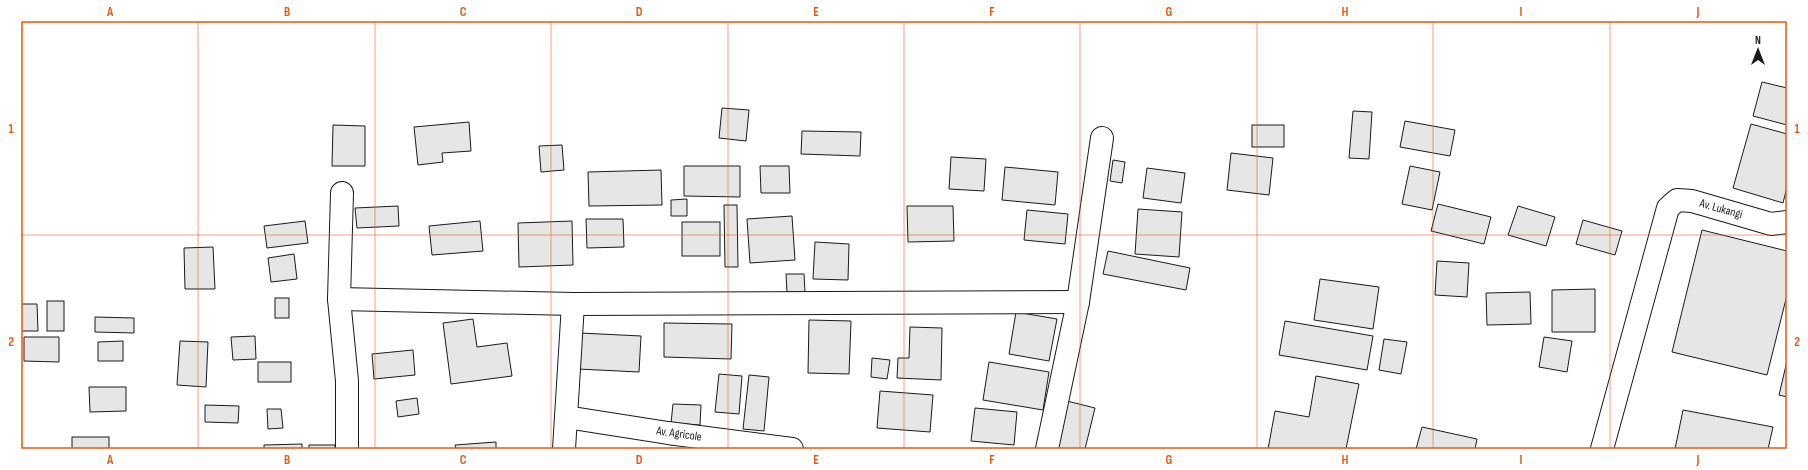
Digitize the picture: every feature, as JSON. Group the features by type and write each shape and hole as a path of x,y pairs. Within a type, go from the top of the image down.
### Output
{"street":[{"path":"1047,449 1078,302 1102,138"},
{"path":"342,194 339,299 347,381 347,449"},
{"name":"Av. Lukangi","path":"1602,449 1664,218 1668,208 1678,200 1692,201 1771,224 1787,222"},
{"path":"339,299 573,304 1078,302"},
{"path":"564,449 573,304"},
{"name":"Av. Agricole","path":"566,418 668,441 792,449"}],"building":[{"path":"1762,82 1787,88 1787,125 1753,116"},
{"path":"722,108 749,110 746,141 719,138"},
{"path":"1353,111 1372,112 1369,159 1349,158"},
{"path":"1405,121 1455,130 1450,156 1400,147"},
{"path":"469,122 471,151 442,153 443,162 418,165 414,127"},
{"path":"1751,124 1787,134 1787,187 1783,203 1733,188"},
{"path":"333,125 365,126 365,166 332,166"},
{"path":"1252,125 1284,125 1284,147 1252,147"},
{"path":"802,131 861,132 860,156 801,154"},
{"path":"562,145 564,170 541,172 539,146"},
{"path":"1231,153 1273,158 1269,195 1227,190"},
{"path":"951,157 986,159 984,191 949,189"},
{"path":"1113,160 1125,162 1122,183 1110,181"},
{"path":"684,166 740,166 740,197 684,196"},
{"path":"760,166 789,166 790,193 761,193"},
{"path":"1410,166 1440,172 1432,210 1402,204"},
{"path":"1005,167 1058,172 1055,205 1002,200"},
{"path":"1147,168 1185,173 1181,203 1143,198"},
{"path":"661,170 662,205 589,206 588,172"},
{"path":"687,199 687,216 671,216 671,200"},
{"path":"1438,204 1491,217 1484,244 1431,231"},
{"path":"724,205 737,205 738,267 725,267"},
{"path":"398,206 399,226 357,228 355,208"},
{"path":"907,206 953,206 954,241 908,242"},
{"path":"1518,206 1555,217 1546,246 1508,235"},
{"path":"1138,209 1182,212 1179,257 1135,254"},
{"path":"1027,210 1068,214 1065,244 1024,240"},
{"path":"792,216 795,260 750,263 747,219"},
{"path":"586,219 623,219 624,247 587,248"},
{"path":"1583,220 1622,231 1615,255 1576,244"},
{"path":"305,221 308,243 267,248 264,226"},
{"path":"480,221 483,251 432,255 429,226"},
{"path":"572,221 573,265 519,267 518,223"},
{"path":"682,222 720,222 720,256 682,256"},
{"path":"1702,230 1787,251 1787,295 1767,375 1672,352"},
{"path":"815,242 849,244 848,280 813,279"},
{"path":"213,247 215,289 185,289 184,248"},
{"path":"1108,251 1190,268 1186,290 1103,274"},
{"path":"294,254 297,279 271,282 268,258"},
{"path":"1437,261 1469,263 1467,297 1435,295"},
{"path":"786,274 804,274 805,292 787,292"},
{"path":"1320,279 1379,287 1373,329 1314,320"},
{"path":"1595,289 1595,332 1552,332 1552,290"},
{"path":"1530,292 1531,324 1487,325 1486,293"},
{"path":"275,298 289,298 289,318 275,318"},
{"path":"47,301 64,301 64,331 47,331"},
{"path":"21,304 37,304 38,331 21,331"},
{"path":"1016,312 1057,319 1049,361 1009,354"},
{"path":"95,317 134,318 134,333 95,332"},
{"path":"473,319 477,347 507,343 512,376 451,384 443,323"},
{"path":"809,320 851,321 849,374 808,373"},
{"path":"1285,321 1373,336 1367,370 1279,355"},
{"path":"664,323 732,324 731,359 664,357"},
{"path":"910,327 942,328 941,380 897,378 898,358 909,358"},
{"path":"580,333 641,336 639,372 578,369"},
{"path":"255,336 256,359 233,360 231,337"},
{"path":"24,337 59,337 59,362 24,361"},
{"path":"1544,337 1572,341 1567,372 1539,367"},
{"path":"1384,339 1407,342 1401,374 1379,370"},
{"path":"123,341 123,361 98,361 98,342"},
{"path":"180,341 208,342 206,387 177,385"},
{"path":"413,350 415,375 374,379 372,354"},
{"path":"872,358 890,360 887,379 871,377"},
{"path":"1787,361 1787,397 1779,395"},
{"path":"258,362 291,362 291,382 258,382"},
{"path":"989,362 1049,372 1043,410 983,400"},
{"path":"719,374 742,376 739,414 715,412"},
{"path":"749,375 769,377 764,431 743,429"},
{"path":"1316,376 1359,384 1346,449 1268,449 1275,411 1309,417"},
{"path":"89,387 126,387 126,411 90,412"},
{"path":"880,391 933,395 930,432 877,428"},
{"path":"417,398 419,414 398,417 396,401"},
{"path":"1063,400 1095,408 1085,449 1052,449"},
{"path":"673,404 701,405 700,425 671,423"},
{"path":"205,405 239,406 238,423 205,422"},
{"path":"975,408 1017,412 1014,445 971,441"},
{"path":"267,409 281,409 283,428 268,429"},
{"path":"1683,410 1773,427 1768,449 1675,449"},
{"path":"1422,427 1477,439 1475,449 1416,449"},
{"path":"72,437 109,437 109,449 72,449"},
{"path":"496,442 496,449 456,449 455,445"},
{"path":"302,444 302,449 264,449 264,445"},
{"path":"309,445 335,445 335,449 309,449"}]}
